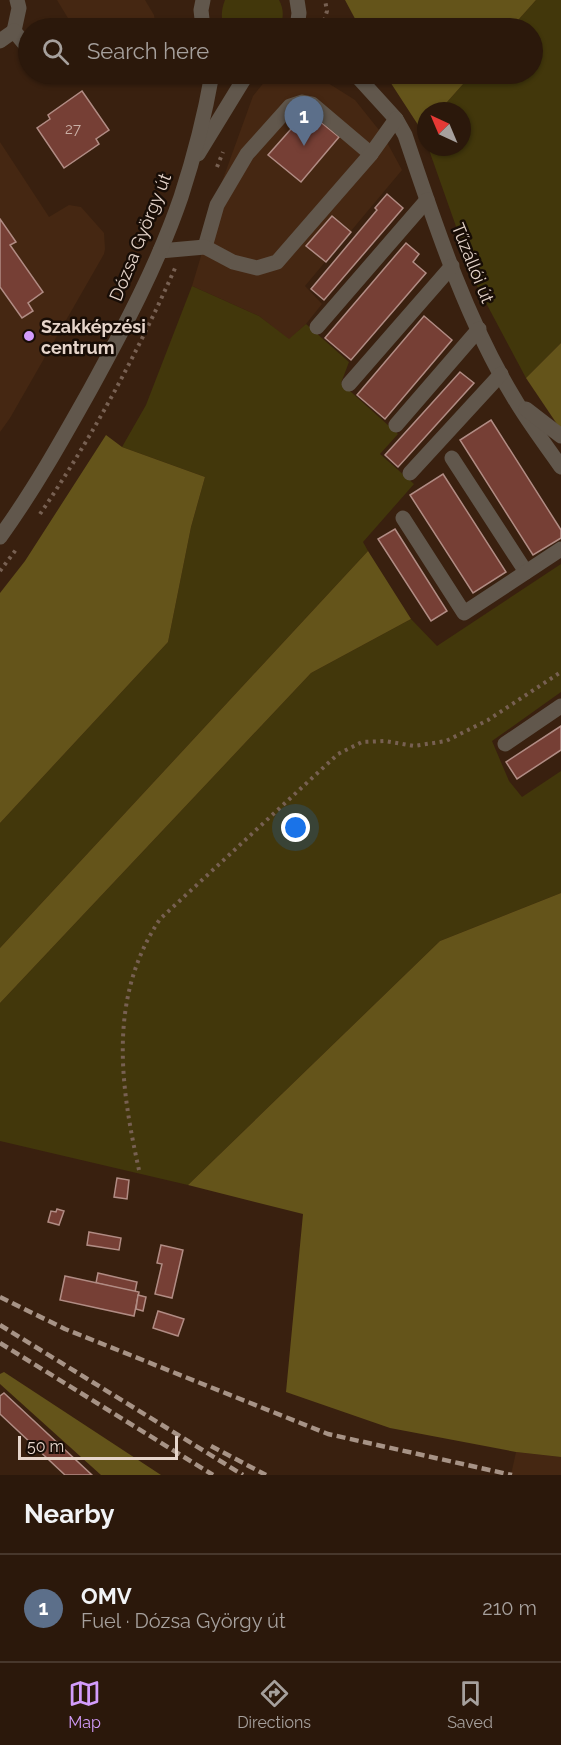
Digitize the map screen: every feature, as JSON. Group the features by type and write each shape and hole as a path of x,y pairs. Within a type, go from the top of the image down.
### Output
{"street":[{"path":"0,41 14,32 19,8 16,0"},
{"path":"189,0 202,5"},
{"path":"14,32 18,37"},
{"name":"Dózsa György út","path":"0,537 23,506 73,421 118,339 160,251 181,197 210,84"},
{"name":"Dózsa György út","path":"189,169 241,84"},
{"name":"Tűzállói út","path":"364,84 396,119 405,135 452,266 479,329 514,399 561,467"},
{"path":"205,247 217,205 247,154 290,106 302,102 312,104 371,154"},
{"path":"160,251 205,247 233,262 257,268 277,262 371,154 396,119"},
{"path":"317,327 427,200"},
{"path":"349,384 452,266"},
{"path":"396,425 479,329"},
{"path":"410,473 501,374"},
{"path":"514,399 561,436"},
{"path":"452,458 526,572"},
{"path":"403,518 464,613 561,549"},
{"path":"505,744 561,706"}],"path":[{"path":"322,18 327,11 325,0"},
{"path":"139,1170 124,1094 122,1024 132,978 146,940 160,919 338,754 362,742 385,741 414,746 446,741 488,720 561,672"}],"shaded area":[{"path":"57,0 145,0 154,18 68,18"},
{"path":"225,0 279,0 283,18 222,18"},
{"path":"345,0 536,0 520,18 355,18"},
{"path":"536,0 561,0 561,343 526,378 477,286 431,156 471,156 471,102 447,102 463,84 543,84 543,18 520,18"},
{"path":"263,84 330,84 355,100 383,135 402,170 305,286 322,304 289,340 259,316 192,286 201,256 204,224 219,190 253,96"},
{"path":"391,84 463,84 447,102 417,102 417,123"},
{"name":"Szakképzési centrum","path":"0,142 49,217 69,205 81,207 104,233 105,249 0,432"},
{"path":"192,286 259,316 289,339 306,324 349,362 341,383 398,434 380,454 414,484 363,542 368,551 0,948 0,823 168,642 191,527 205,477 122,447 146,405"},
{"path":"561,343 561,430 526,378"},
{"path":"106,435 122,447 205,477 191,527 168,642 0,823 0,593 25,561"},
{"path":"368,551 411,619 311,673 0,1003 0,948"},
{"path":"561,564 561,692 492,741 509,781 522,797 561,771 561,893 440,941 188,1185 0,1141 0,1003 311,673 411,619 437,646"},
{"path":"561,893 561,1457 516,1452 390,1428 286,1392 303,1214 188,1185 440,941"},
{"path":"4,1372 161,1475 101,1475 0,1384 0,1374"},
{"path":"516,1452 561,1457 561,1475 511,1475"}],"building":[{"path":"82,91 109,130 96,139 99,144 64,168 37,128 50,119 48,115"},
{"path":"307,111 339,137 301,182 268,155"},
{"path":"387,194 403,208 324,300 311,289 377,210 375,208"},
{"path":"332,216 351,232 326,262 306,246"},
{"path":"0,219 16,242 10,245 43,292 28,303 33,311 22,318 0,287"},
{"path":"406,243 419,254 413,262 426,273 351,360 325,338"},
{"path":"424,316 452,340 385,419 357,395"},
{"path":"460,372 474,383 398,467 385,455"},
{"path":"491,420 561,530 561,538 533,555 460,440"},
{"path":"443,474 506,572 473,593 410,495"},
{"path":"395,529 447,611 431,621 378,539"},
{"path":"561,726 561,750 517,779 506,762"},
{"path":"117,1178 129,1180 127,1199 114,1197"},
{"path":"57,1209 64,1211 59,1225 48,1222 51,1211 56,1212"},
{"path":"89,1232 121,1238 119,1250 87,1245"},
{"path":"161,1245 183,1250 172,1298 155,1294 162,1264 157,1263"},
{"path":"98,1273 137,1282 135,1292 96,1283"},
{"path":"65,1276 139,1292 134,1316 60,1300"},
{"path":"138,1295 146,1297 143,1311 136,1309"},
{"path":"158,1311 184,1319 178,1336 153,1328"},
{"path":"4,1393 92,1475 65,1475 0,1414 0,1396"}],"railway":[{"path":"0,1297 65,1329 328,1434 512,1475"},
{"path":"0,1325 243,1475"},
{"path":"0,1343 213,1475"},
{"path":"211,1446 266,1475"}],"place":[{"name":"OMV","path":"304,146"},
{"name":"Szakképzési centrum","path":"29,336"}]}
